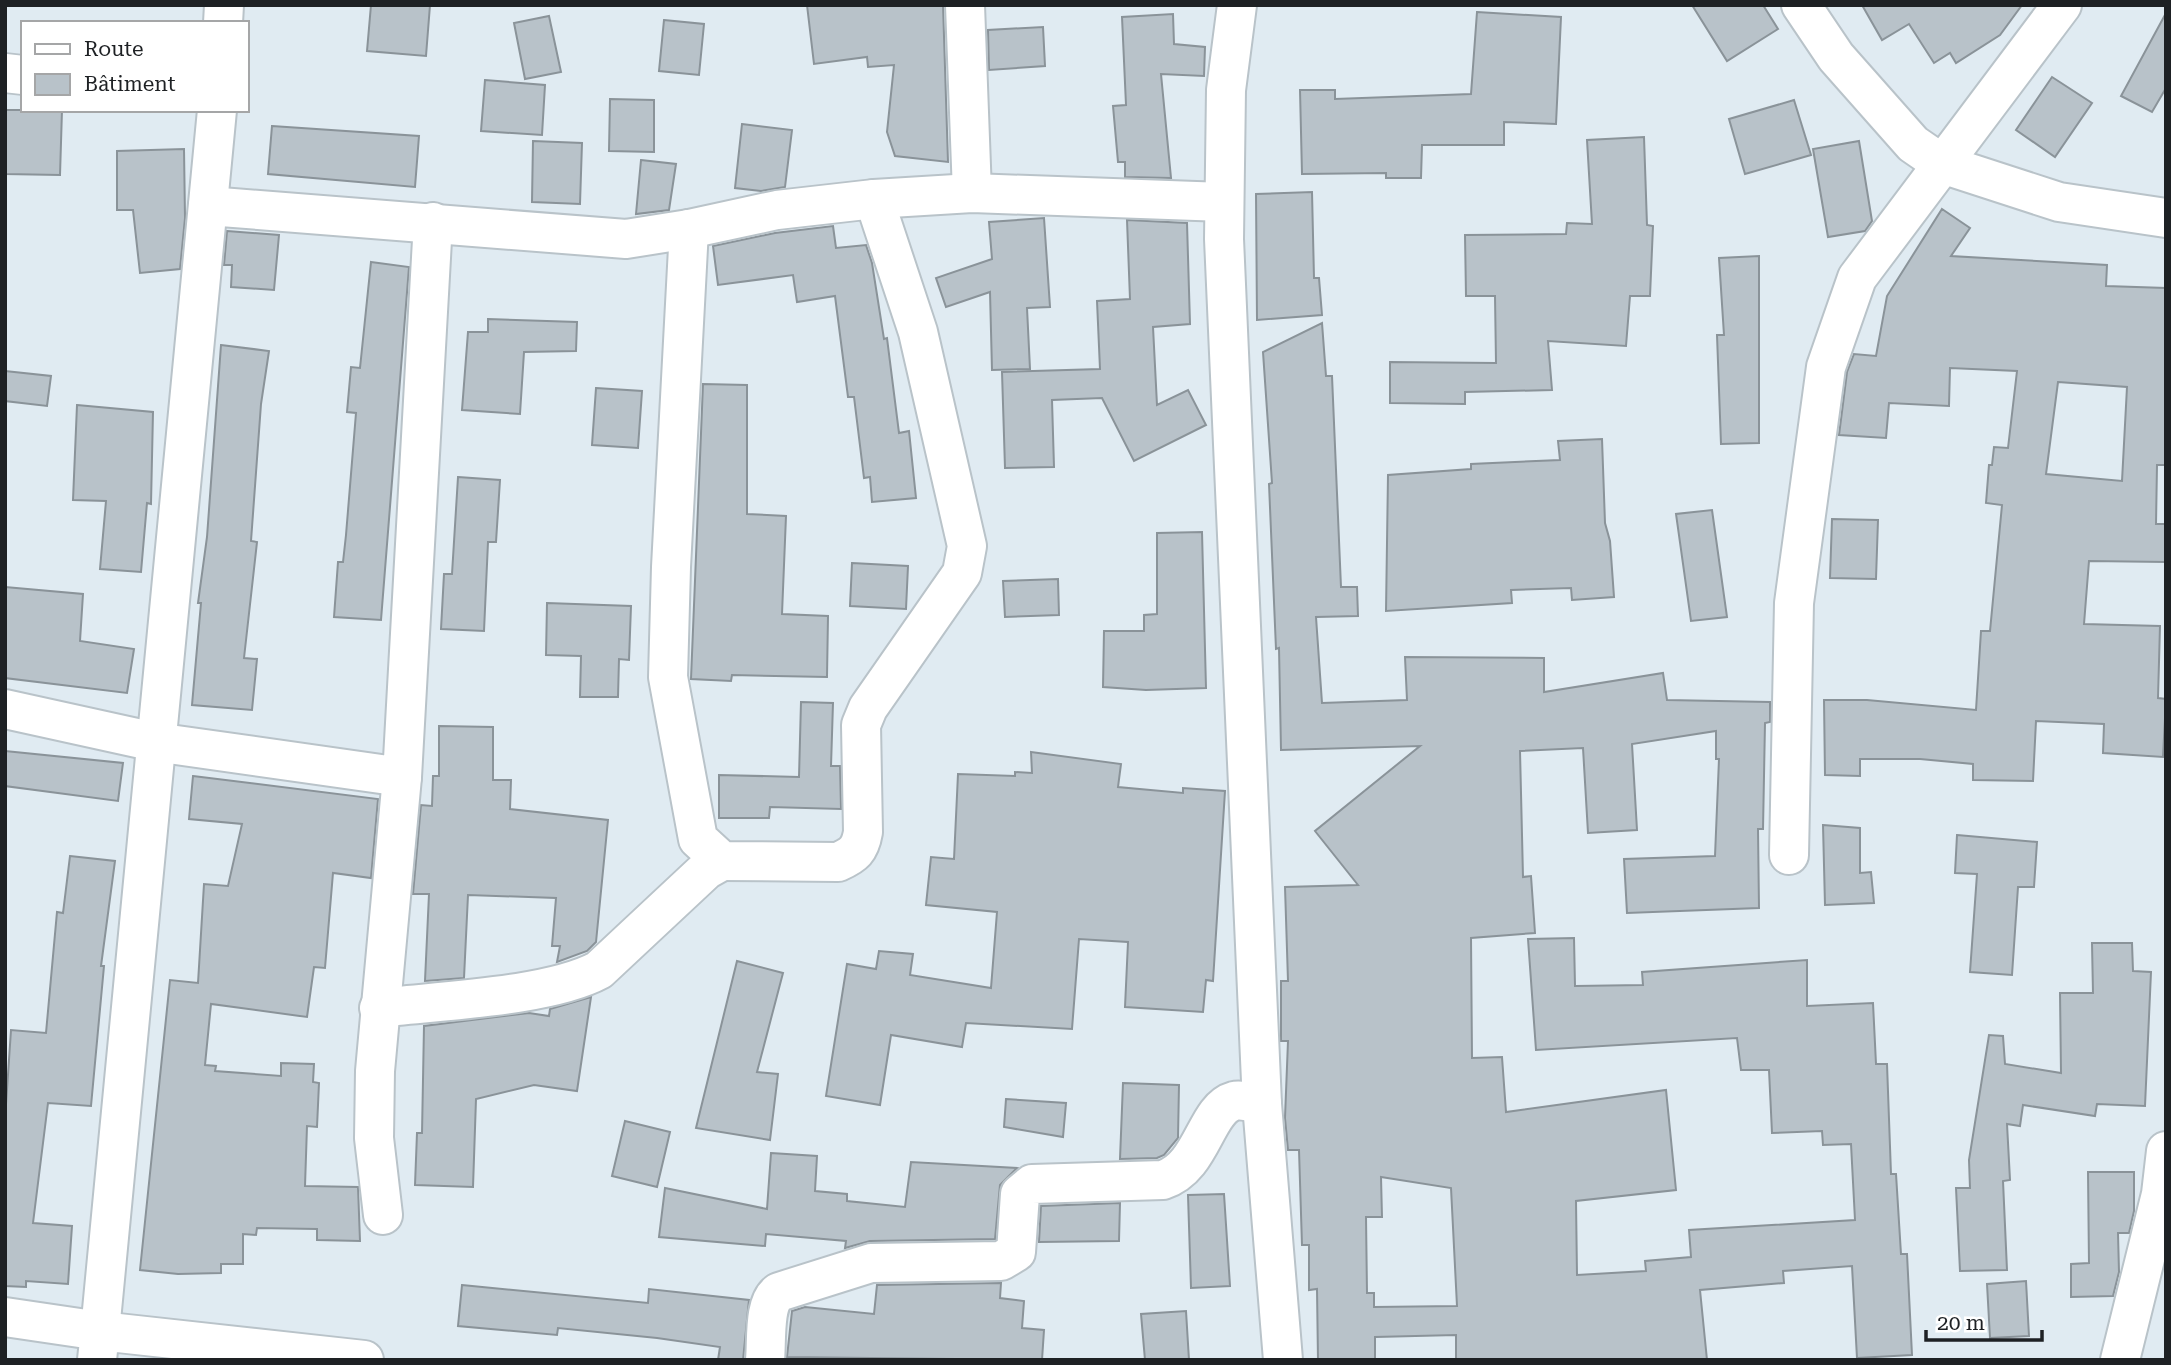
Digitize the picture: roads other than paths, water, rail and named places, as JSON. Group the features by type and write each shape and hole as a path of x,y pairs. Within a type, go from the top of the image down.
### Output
{"street":[{"path":"965,5 972,193"},
{"path":"1237,5 1226,90 1224,202 1262,1104 1283,1360"},
{"path":"1801,5 1836,57 1913,144 1942,164 2059,202 2166,218"},
{"path":"1789,855 1794,603 1826,367 1857,278 2062,5"},
{"path":"99,1345 217,112"},
{"path":"208,206 626,239 778,210 874,199 972,193 1224,202"},
{"path":"379,1008 502,995 584,979 599,970 706,870 722,861 838,862 855,855 861,845 863,832 861,725 868,708 962,573 967,546 965,525 941,419 918,332 874,199"},
{"path":"383,1216 374,1138 379,1008 402,777 433,222"},
{"path":"689,229 671,567 668,677 698,839 722,861"},
{"path":"5,709 155,742 402,777"},
{"path":"765,1360 770,1306 773,1297 779,1293 870,1263 1001,1261 1016,1252 1020,1194 1024,1188 1032,1184 1163,1180 1186,1168 1222,1108 1235,1100 1262,1104"},
{"path":"2120,1360 2161,1194 2166,1151"},
{"path":"5,1317 99,1345 363,1360"}]}
